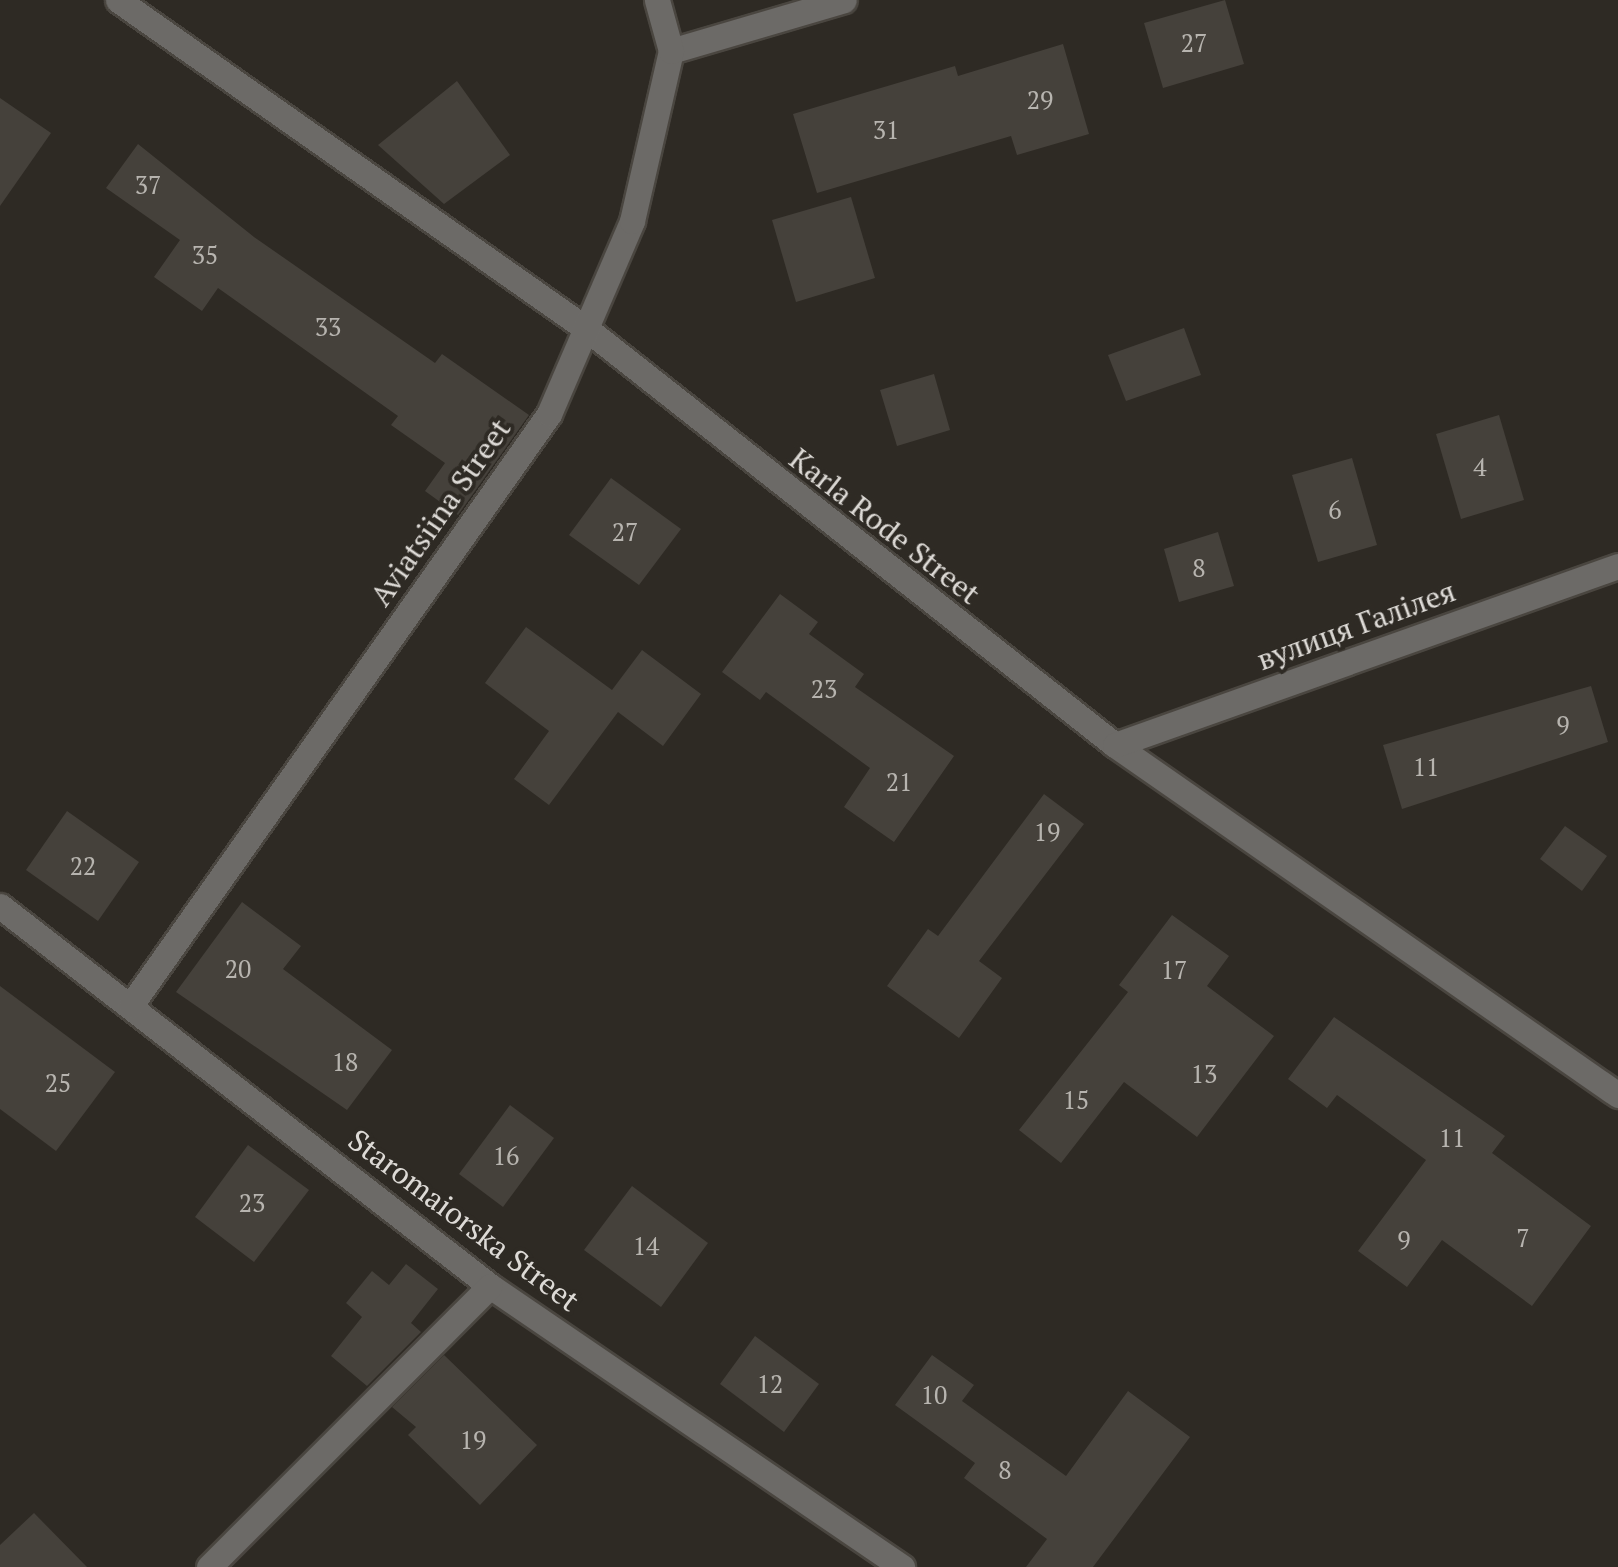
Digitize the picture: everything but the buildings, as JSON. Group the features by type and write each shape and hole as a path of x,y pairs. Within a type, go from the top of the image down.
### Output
{"street":[{"name":"Karla Rode Street","path":"118,0 588,330 1115,745 1618,1095"},
{"name":"Aviatsiina Street","path":"132,1005 549,414 632,220 670,51 657,0"},
{"path":"670,51 844,0"},
{"name":"вулиця Галілея","path":"1115,745 1618,566"},
{"name":"Staromaiorska Street","path":"0,906 490,1286 902,1567"},
{"path":"209,1567 490,1286"}]}
